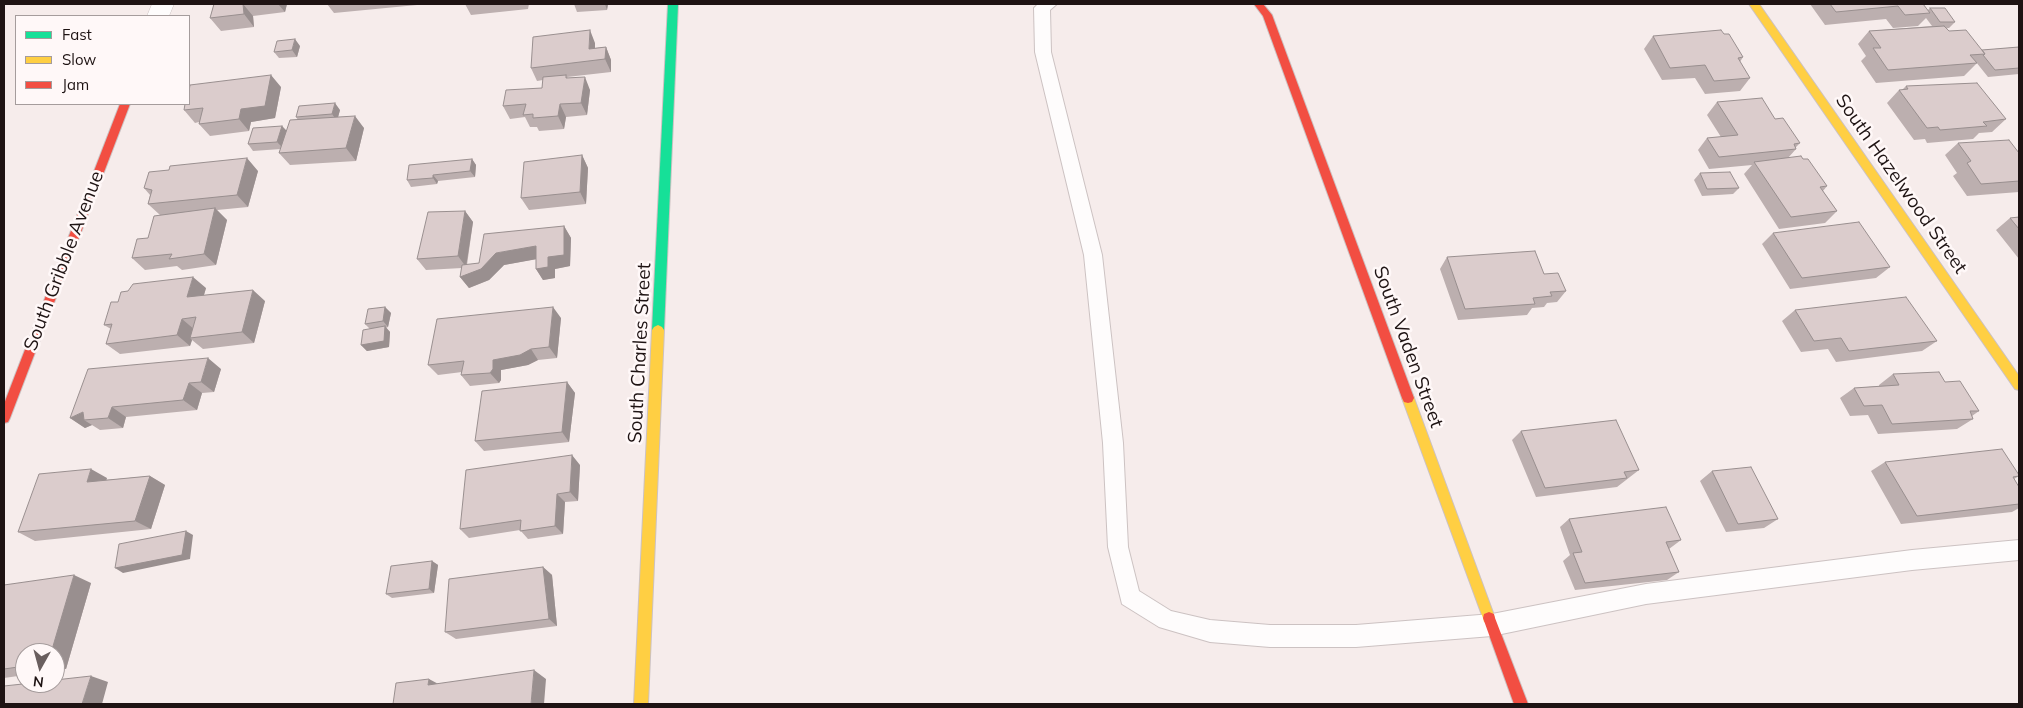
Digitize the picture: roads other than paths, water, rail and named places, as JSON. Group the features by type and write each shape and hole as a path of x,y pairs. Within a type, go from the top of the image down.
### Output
{"street":[{"name":"South Charles Street","path":"641,704 673,4"},
{"name":"South Vaden Street","path":"1258,4 1268,15 1522,704"},
{"name":"South Hazelwood Street","path":"1754,4 2019,385"},
{"name":"South Gribble Avenue","path":"4,418 124,105"}],"lane":[{"path":"1050,4 1042,8 1043,52 1093,255 1112,443 1118,547 1130,597 1167,620 1210,631 1270,636 1356,636 1492,625 1646,594 1912,560 2019,550"}]}
